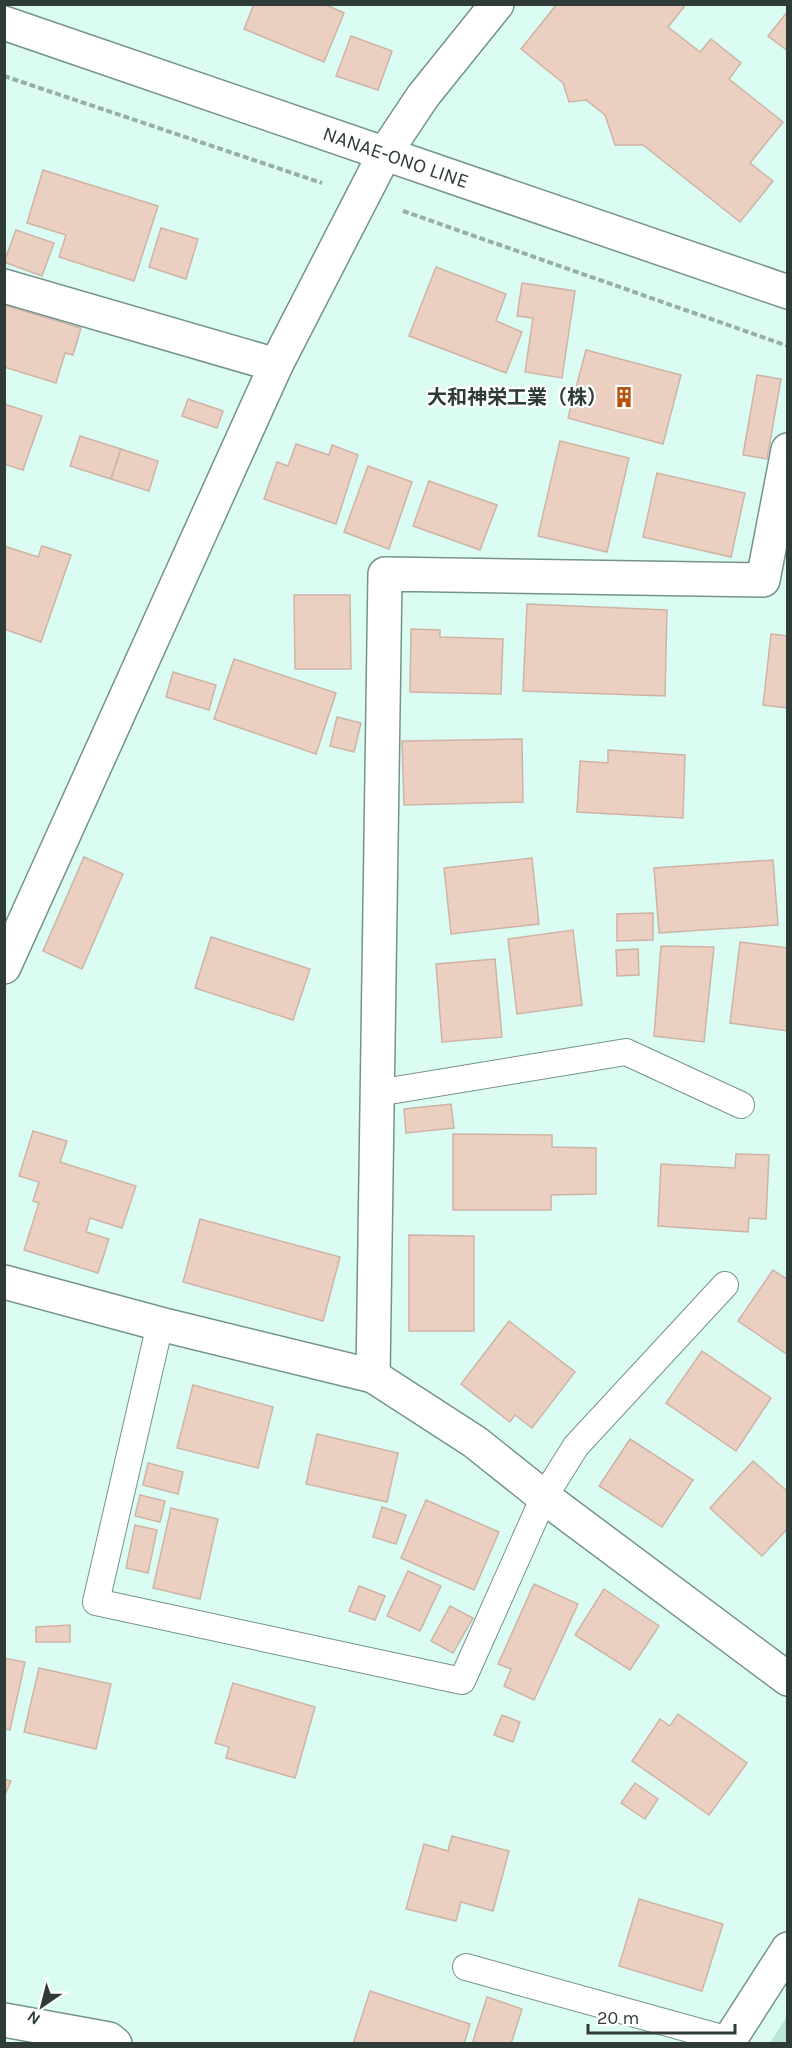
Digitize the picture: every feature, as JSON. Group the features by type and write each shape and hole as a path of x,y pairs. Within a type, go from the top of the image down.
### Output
{"street":[{"path":"7,954 276,365 385,153 423,96 497,4"},
{"name":"NANAE-ONO LINE","path":"4,23 788,292"},
{"path":"4,286 276,365"},
{"path":"373,1377 384,574 763,580 788,450"},
{"path":"4,1282 373,1377 475,1442 544,1497 788,1679"},
{"path":"728,2042 788,1948"},
{"path":"4,2020 109,2039 115,2043"}],"lane":[{"path":"377,1093 626,1052 741,1105"},
{"path":"160,1324 96,1602 462,1681 544,1497 576,1446 725,1285"},
{"path":"466,1967 728,2042"}],"green space":[{"path":"787,2016 787,2043 770,2043"}],"building":[{"path":"254,4 324,4 344,13 324,62 244,29"},
{"path":"557,4 681,4 684,7 668,27 700,52 711,39 741,63 729,79 783,122 750,163 773,181 740,222 643,145 615,145 605,115 586,100 569,102 563,83 521,49"},
{"path":"788,11 788,51 768,36"},
{"path":"351,36 392,51 378,90 336,76"},
{"path":"43,170 158,206 134,281 59,257 66,235 27,223"},
{"path":"161,228 198,239 186,279 149,267"},
{"path":"16,230 54,243 42,276 4,262"},
{"path":"436,267 506,294 496,321 522,332 506,373 409,336"},
{"path":"522,283 575,291 562,378 525,372 533,318 517,316"},
{"path":"4,305 81,328 73,355 65,353 56,383 4,367"},
{"name":"大和神栄工業（株）","path":"586,350 681,375 663,444 568,418"},
{"path":"757,375 781,379 767,459 743,455"},
{"path":"188,399 223,411 217,428 182,416"},
{"path":"4,404 42,416 23,470 4,464"},
{"path":"80,436 121,449 111,479 70,466"},
{"path":"560,441 629,458 607,552 538,536"},
{"path":"296,444 329,455 332,445 358,455 336,524 264,499 277,462 288,466"},
{"path":"121,449 158,461 149,491 111,479"},
{"path":"368,466 412,482 389,549 344,532"},
{"path":"657,473 745,493 731,557 643,537"},
{"path":"429,481 497,505 480,550 413,526"},
{"path":"4,546 38,557 42,546 71,555 41,642 4,629"},
{"path":"294,595 350,595 351,669 295,669"},
{"path":"527,604 667,610 665,696 523,691"},
{"path":"411,629 440,630 440,637 503,639 501,694 410,692"},
{"path":"771,634 788,636 788,708 763,705"},
{"path":"234,659 336,693 316,754 214,719"},
{"path":"173,672 216,685 209,710 166,697"},
{"path":"337,717 361,723 354,752 330,746"},
{"path":"522,739 523,802 404,805 402,741"},
{"path":"608,750 685,755 683,818 577,812 580,761 608,763"},
{"path":"84,857 123,874 82,969 43,951"},
{"path":"532,858 539,924 451,934 444,868"},
{"path":"773,860 778,925 659,933 654,868"},
{"path":"653,913 653,940 617,941 617,914"},
{"path":"573,930 582,1005 517,1014 508,939"},
{"path":"211,937 310,969 293,1020 195,988"},
{"path":"740,942 788,948 788,1031 730,1023"},
{"path":"661,946 714,947 704,1042 654,1036"},
{"path":"638,949 639,975 617,976 616,950"},
{"path":"495,959 502,1037 442,1042 436,964"},
{"path":"451,1104 454,1128 406,1133 404,1109"},
{"path":"33,1131 67,1141 60,1162 136,1186 122,1228 90,1218 86,1232 109,1239 98,1273 24,1250 39,1203 33,1201 39,1182 19,1176"},
{"path":"453,1134 552,1135 552,1147 596,1148 596,1194 551,1195 551,1210 453,1210"},
{"path":"736,1154 769,1155 766,1219 749,1218 748,1232 658,1226 661,1164 735,1168"},
{"path":"200,1219 340,1257 323,1321 183,1282"},
{"path":"409,1235 474,1236 474,1331 409,1331"},
{"path":"773,1270 788,1280 788,1355 738,1321"},
{"path":"509,1321 575,1372 532,1428 515,1415 510,1422 461,1384"},
{"path":"702,1351 771,1398 736,1451 666,1403"},
{"path":"193,1385 273,1407 258,1468 177,1448"},
{"path":"317,1434 398,1453 387,1502 306,1484"},
{"path":"630,1439 693,1480 662,1527 599,1486"},
{"path":"753,1461 788,1492 788,1528 762,1556 710,1508"},
{"path":"148,1463 183,1472 178,1494 143,1485"},
{"path":"140,1495 165,1501 160,1522 135,1516"},
{"path":"426,1500 499,1532 474,1590 401,1558"},
{"path":"382,1507 406,1515 396,1544 373,1537"},
{"path":"171,1508 218,1519 200,1599 153,1588"},
{"path":"135,1525 157,1530 148,1573 126,1568"},
{"path":"408,1571 441,1586 420,1631 387,1616"},
{"path":"534,1584 578,1604 534,1700 504,1686 511,1669 498,1664"},
{"path":"359,1586 385,1596 375,1620 349,1611"},
{"path":"604,1589 659,1626 630,1670 575,1635"},
{"path":"450,1606 473,1618 453,1653 431,1641"},
{"path":"70,1625 70,1642 36,1642 36,1627"},
{"path":"4,1658 25,1662 10,1730 4,1729"},
{"path":"39,1668 111,1684 96,1749 24,1732"},
{"path":"233,1683 315,1707 295,1778 226,1758 229,1747 215,1743"},
{"path":"678,1714 747,1763 709,1815 632,1761 660,1719 670,1726"},
{"path":"502,1715 520,1722 513,1742 494,1735"},
{"path":"4,1779 11,1781 4,1797"},
{"path":"635,1783 658,1799 645,1819 621,1803"},
{"path":"452,1836 509,1851 493,1911 461,1902 456,1921 406,1909 424,1844 448,1851"},
{"path":"639,1899 723,1924 702,1991 619,1966"},
{"path":"370,1991 470,2024 464,2044 353,2044"},
{"path":"487,1997 522,2009 511,2044 480,2044 473,2041"}],"place":[{"name":"大和神栄工業（株）","path":"624,397"}]}
